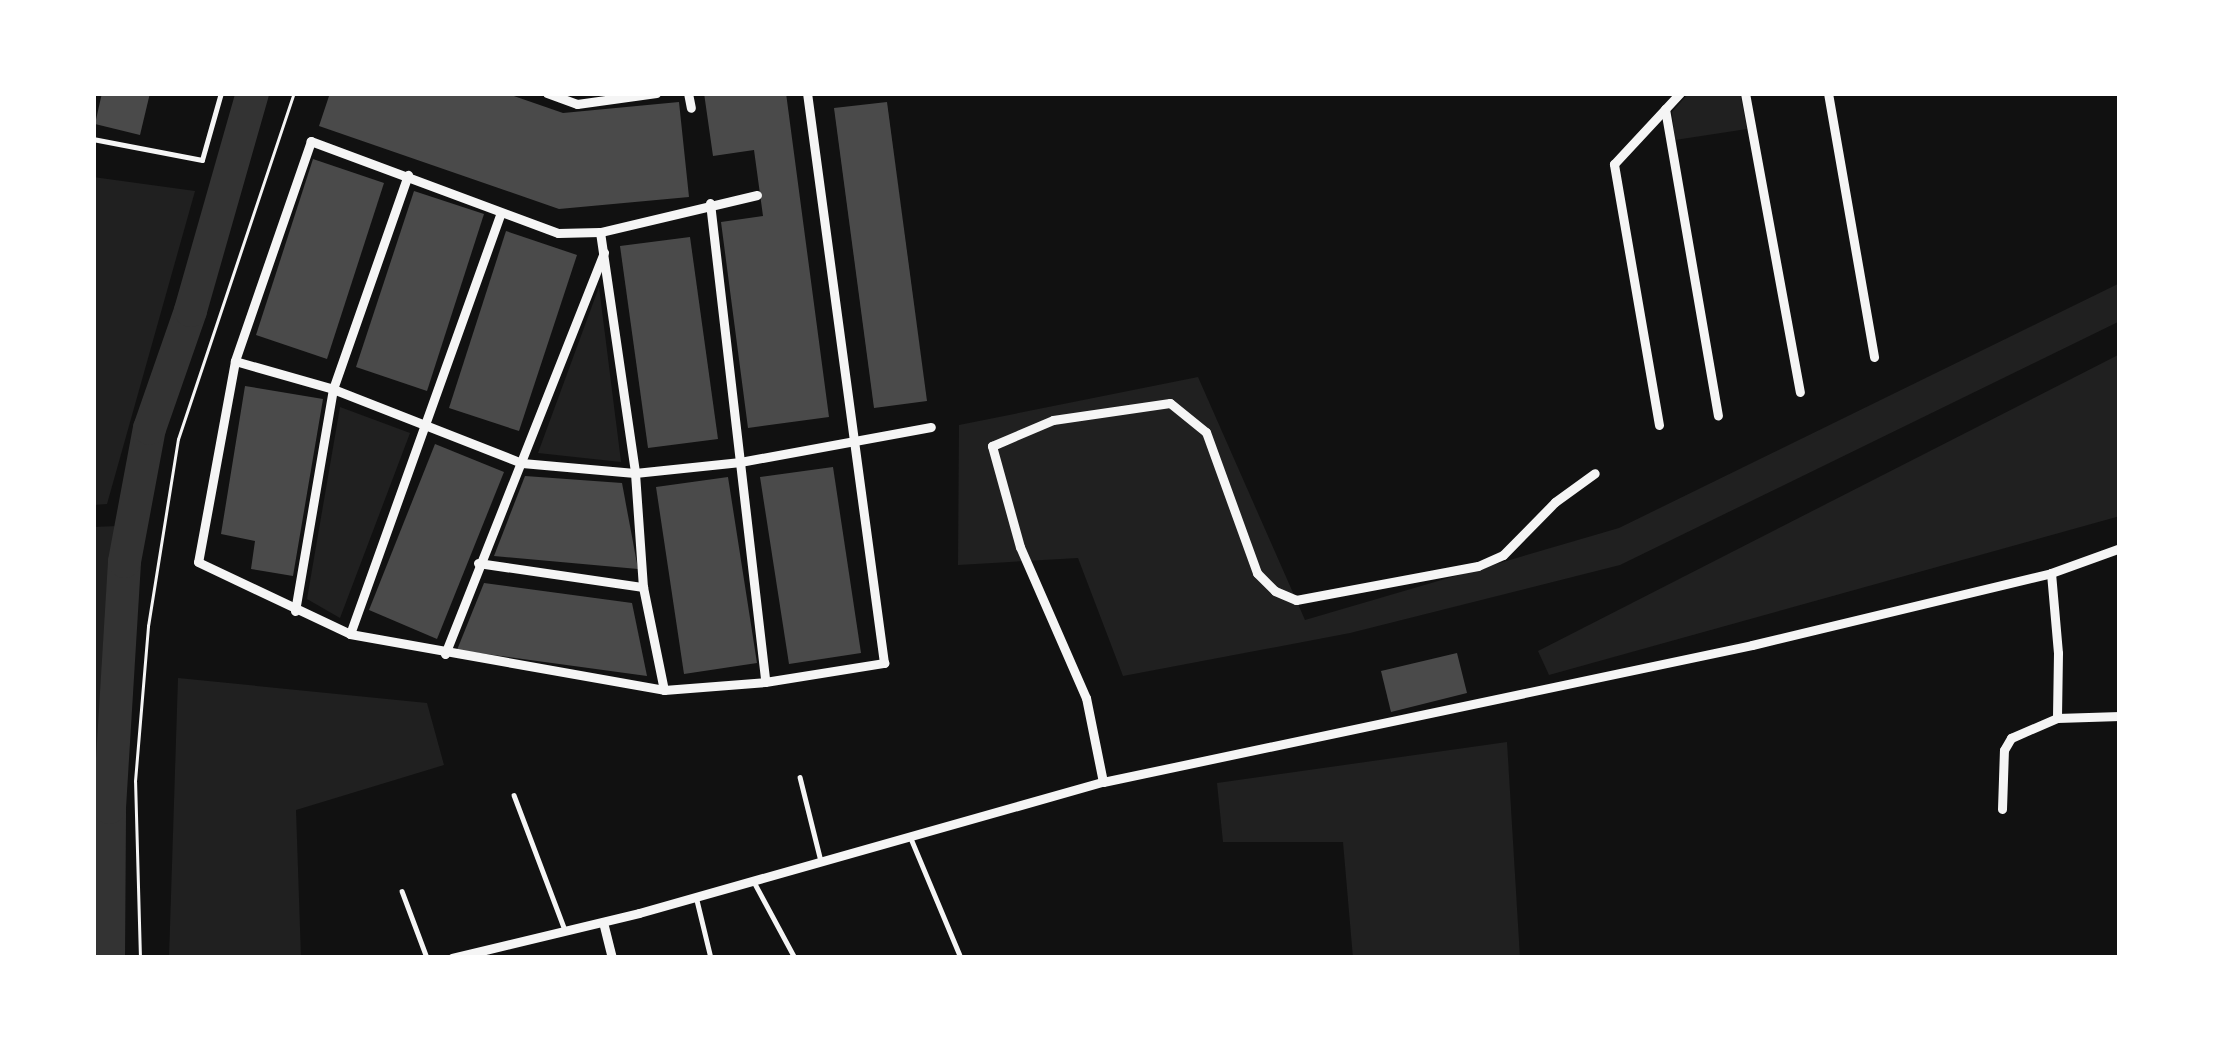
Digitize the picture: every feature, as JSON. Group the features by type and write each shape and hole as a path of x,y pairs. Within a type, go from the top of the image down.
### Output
{"street":[{"path":"547,93 579,99 656,93"},
{"path":"688,93 691,107"},
{"path":"758,195 600,232 558,233 310,141 236,362 198,562 350,634 445,655 664,690 765,682 884,663 807,93"},
{"path":"1659,425 1614,164 1680,93"},
{"path":"1745,93 1800,392"},
{"path":"1828,93 1874,357"},
{"path":"1665,109 1718,415"},
{"path":"295,611 333,388 408,175"},
{"path":"710,203 765,682"},
{"path":"350,634 500,214"},
{"path":"600,232 635,473 644,587 664,690"},
{"path":"445,655 604,252"},
{"path":"236,362 333,388 521,463 635,473 740,462 931,427"},
{"path":"1103,782 1086,698 1020,547 992,446 1053,420 1170,403 1206,432 1257,573 1275,591 1296,601 1478,566 1503,555 1543,513 1595,473"},
{"path":"452,958 603,922 1103,782 1752,645 2051,572 2120,548"},
{"path":"478,563 644,587"},
{"path":"2051,572 2058,653 2056,718"},
{"path":"2002,809 2004,750 2011,738 2056,718 2120,716"},
{"path":"603,922 612,958"}],"lane":[{"path":"93,139 202,160 221,93"},
{"path":"800,777 821,861"},
{"path":"514,795 565,930"},
{"path":"910,836 961,958"},
{"path":"753,880 795,958"},
{"path":"402,891 427,958"},
{"path":"696,896 711,958"}],"path":[{"path":"140,958 135,781 148,626 178,439 294,93"}],"shaded area":[{"path":"1740,93 1747,129 1675,140 1672,112 1686,96"},
{"path":"93,177 195,191 107,504 93,505"},
{"path":"2120,283 2120,321 1620,565 1350,633 1123,676 1078,558 958,565 959,425 1198,377 1305,620 1619,528"},
{"path":"599,287 621,462 538,453"},
{"path":"2120,354 2120,516 1549,675 1538,651"},
{"path":"340,407 410,433 340,618 307,599"},
{"path":"118,526 93,852 93,527"},
{"path":"178,678 427,703 444,765 296,810 301,958 169,958"},
{"path":"1507,742 1520,958 1353,958 1343,842 1223,842 1217,783"}],"building":[{"path":"102,93 150,93 140,135 95,124"},
{"path":"330,93 505,93 563,113 679,102 689,197 559,209 319,126"},
{"path":"704,93 786,93 829,417 748,428 721,222 763,216 754,150 713,156"},
{"path":"887,102 927,401 874,408 834,108"},
{"path":"313,159 384,183 327,359 256,335"},
{"path":"414,191 484,214 427,391 356,367"},
{"path":"506,231 577,255 519,431 449,408"},
{"path":"690,237 718,439 648,448 620,246"},
{"path":"245,386 323,399 293,576 251,569 255,541 221,534"},
{"path":"435,444 504,472 437,639 369,610"},
{"path":"833,467 861,653 789,664 760,477"},
{"path":"525,476 622,483 638,569 494,556"},
{"path":"728,477 757,663 684,674 656,487"},
{"path":"484,583 632,603 647,676 457,650"},
{"path":"1457,653 1467,693 1391,712 1381,671"}],"waterway":[{"path":"108,958 109,807 124,561 149,428 190,310 252,93"}]}
